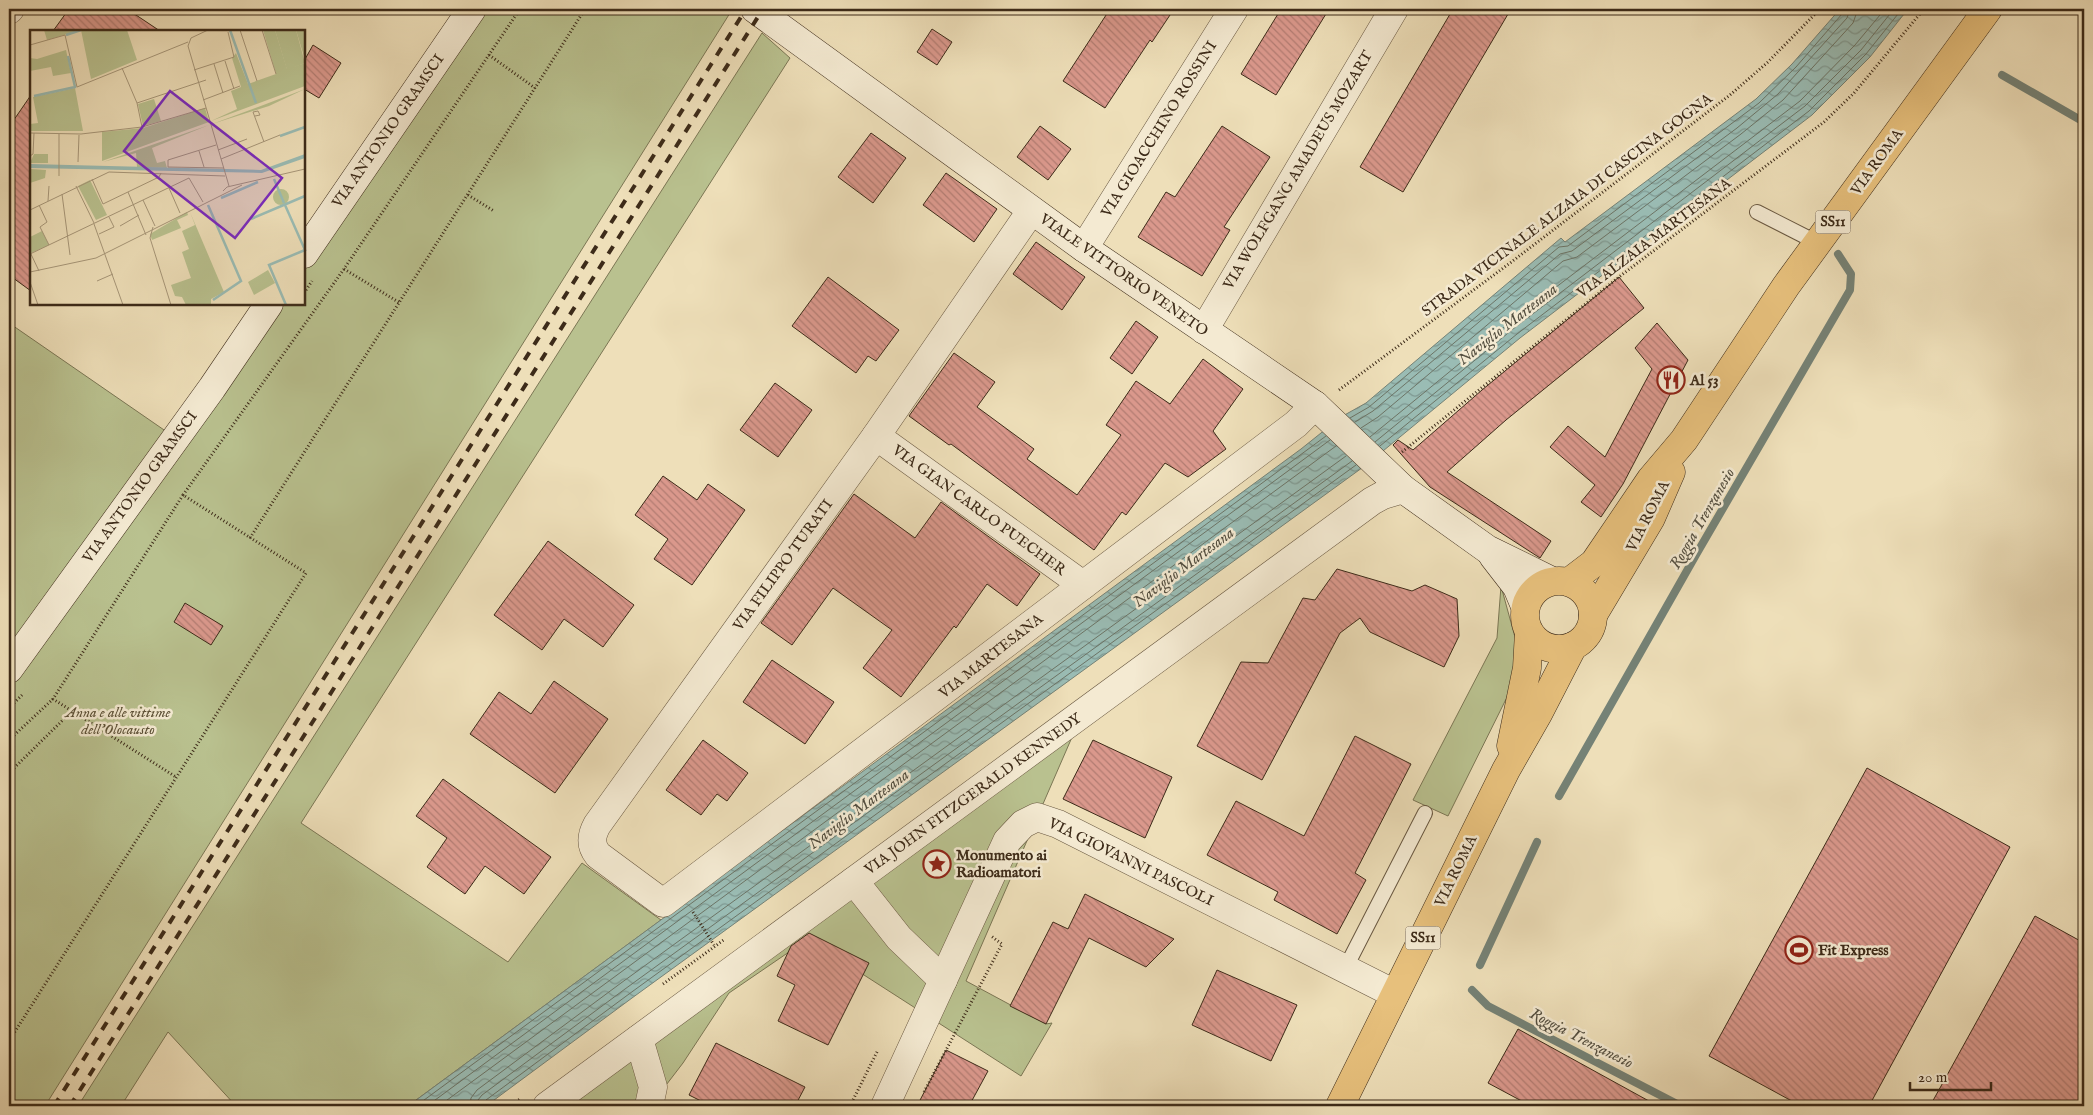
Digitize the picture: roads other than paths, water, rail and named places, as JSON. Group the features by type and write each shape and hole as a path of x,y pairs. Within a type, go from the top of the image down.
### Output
{"main road":[{"name":"VIA ROMA","path":"1506,770 1525,682 1527,619 1530,596 1537,588 1560,582 1594,563 1651,479 1684,440 1759,325 1988,9"},
{"name":"VIA ROMA","path":"1340,1106 1506,770 1538,714 1573,646 1586,636 1591,626 1593,615 1651,518 1684,440"},
{"path":"1560,582 1578,587 1586,594 1591,604 1593,615"},
{"path":"1527,619 1536,641 1546,646 1562,649 1573,646"}],"street":[{"name":"VIA ANTONIO GRAMSCI","path":"305,253 472,9"},
{"name":"VIALE VITTORIO VENETO","path":"755,9 1084,248 1324,414 1403,489 1487,549 1560,582"},
{"name":"VIA GIOACCHINO ROSSINI","path":"1084,248 1234,9"},
{"name":"VIA WOLFGANG AMADEUS MOZART","path":"1204,330 1394,9"},
{"name":"VIA FILIPPO TURATI","path":"676,904 598,855 592,845 594,831 876,436 1031,210"},
{"name":"VIA ANTONIO GRAMSCI","path":"9,669 212,388 268,305"},
{"name":"VIA MARTESANA","path":"676,904 940,695 1083,585 1296,424 1324,414"},
{"name":"VIA GIAN CARLO PUECHER","path":"876,436 1083,585"},
{"name":"VIA JOHN FITZGERALD KENNEDY","path":"547,1106 1372,501 1383,495 1403,489"},
{"name":"VIALE VITTORIO VENETO","path":"1487,549 1513,580 1527,619"},
{"name":"VIA GIOVANNI PASCOLI","path":"943,980 1007,841 1017,829 1037,817 1058,824 1395,994"},
{"path":"854,881 899,938 943,980 884,1106"},
{"path":"639,1039 652,1087 649,1106"}],"lane":[{"path":"1757,212 1818,243"},
{"path":"1345,969 1425,813"}],"water":[{"name":"Naviglio Martesana","path":"1840,9 1908,9 1870,57 1812,115 1520,338 1366,465 486,1106 408,1106 1301,449 1341,417 1366,403 1561,238 1565,242 1756,99 1792,64"}],"waterway":[{"path":"2002,75 2084,122"},
{"name":"Roggia Trenzanesio","path":"1559,796 1697,553 1850,290 1851,274 1838,254"},
{"name":"Roggia Trenzanesio","path":"1480,965 1537,842"},
{"name":"Roggia Trenzanesio","path":"1472,990 1488,1006 1681,1106"}],"railway":[{"path":"54,1106 746,9"},
{"path":"70,1106 763,9"}],"place":[{"name":"Al 53","path":"1671,380"},
{"name":"Monumento ai Radioamatori","path":"937,864"},
{"name":"Fit Express","path":"1799,950"}],"park label":[{"name":"Anna e alle vittime dell’Olocausto","path":"118,720"}]}
